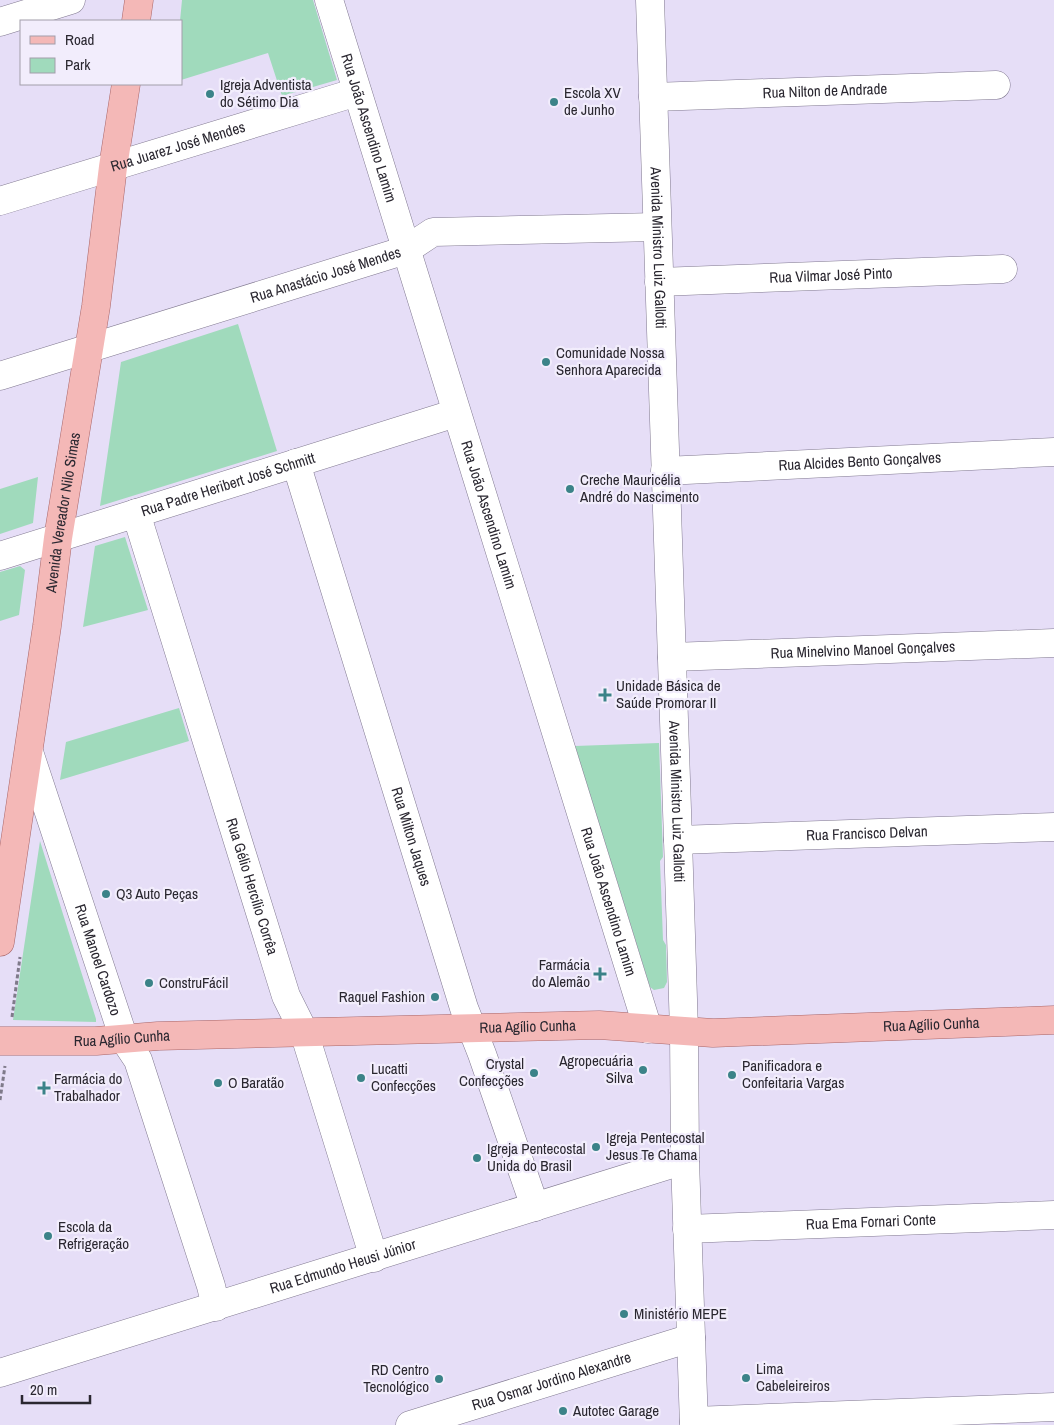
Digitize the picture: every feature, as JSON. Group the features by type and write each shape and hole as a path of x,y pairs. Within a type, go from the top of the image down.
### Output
{"main road":[{"path":"136,20 139,0"},
{"name":"Avenida Vereador Nilo Simas","path":"0,942 29,752 58,538 96,306 113,167 126,85"},
{"name":"Rua Agílio Cunha","path":"0,1041 96,1041 158,1036 599,1025 713,1033 1054,1020"}],"street":[{"path":"0,22 71,0"},
{"name":"Rua João Ascendino Lamim","path":"329,0 648,1029"},
{"name":"Avenida Ministro Luiz Gallotti","path":"650,0 684,1031 685,1160 694,1423"},
{"name":"Rua Nilton de Andrade","path":"653,97 996,85"},
{"name":"Rua Juarez José Mendes","path":"0,201 357,92"},
{"name":"Rua Anastácio José Mendes","path":"0,376 406,250 433,232 658,227"},
{"name":"Rua Vilmar José Pinto","path":"659,282 1003,269"},
{"name":"Rua Padre Heribert José Schmitt","path":"0,556 456,413"},
{"name":"Rua Alcides Bento Gonçalves","path":"666,472 1054,452"},
{"name":"Rua Milton Jaques","path":"296,463 464,1008 535,1207"},
{"name":"Rua Gélio Hercílio Corrêa","path":"136,513 286,996 304,1032 374,1258"},
{"name":"Rua Minelvino Manoel Gonçalves","path":"672,656 1054,643"},
{"name":"Rua Manoel Cardozo","path":"29,752 124,1039 138,1060 211,1286 216,1307"},
{"name":"Rua Francisco Delvan","path":"678,840 1054,827"},
{"name":"Rua Edmundo Heusi Júnior","path":"0,1373 685,1160"},
{"name":"Rua Ema Fornari Conte","path":"688,1228 1054,1215"},
{"name":"Rua Osmar Jordino Alexandre","path":"410,1425 691,1338"},
{"path":"694,1423 1054,1407"}],"green space":[{"path":"182,0 313,0 337,80 282,96 268,53 182,80 182,20 180,20"},
{"path":"238,324 277,451 100,506 121,362"},
{"path":"38,477 33,523 0,534 0,489"},
{"path":"125,537 148,610 83,627 95,546"},
{"path":"20,566 25,570 19,615 0,621 0,572"},
{"path":"179,708 189,741 60,780 66,742"},
{"path":"659,743 663,857 660,861 663,940 666,945 667,982 664,988 654,990 650,987 575,746"},
{"path":"40,841 96,1019 96,1022 13,1020"}],"place":[{"name":"Igreja Adventista do Sétimo Dia","path":"210,94"},
{"name":"Escola XV de Junho","path":"554,102"},
{"name":"Comunidade Nossa Senhora Aparecida","path":"546,362"},
{"name":"Creche Mauricélia André do Nascimento","path":"570,489"},
{"name":"Unidade Básica de Saúde Promorar II","path":"605,695"},
{"name":"Q3 Auto Peças","path":"106,894"},
{"name":"Farmácia do Alemão","path":"600,974"},
{"name":"ConstruFácil","path":"149,983"},
{"name":"Raquel Fashion","path":"435,997"},
{"name":"Agropecuária Silva","path":"643,1070"},
{"name":"Crystal Confecções","path":"534,1073"},
{"name":"Panificadora e Confeitaria Vargas","path":"732,1075"},
{"name":"Lucatti Confecções","path":"361,1078"},
{"name":"O Baratão","path":"218,1083"},
{"name":"Farmácia do Trabalhador","path":"44,1088"},
{"name":"Igreja Pentecostal Jesus Te Chama","path":"596,1147"},
{"name":"Igreja Pentecostal Unida do Brasil","path":"477,1158"},
{"name":"Escola da Refrigeração","path":"48,1236"},
{"name":"Ministério MEPE","path":"624,1314"},
{"name":"Lima Cabeleireiros","path":"746,1378"},
{"name":"RD Centro Tecnológico","path":"439,1379"},
{"name":"Autotec Garage","path":"563,1411"}]}
